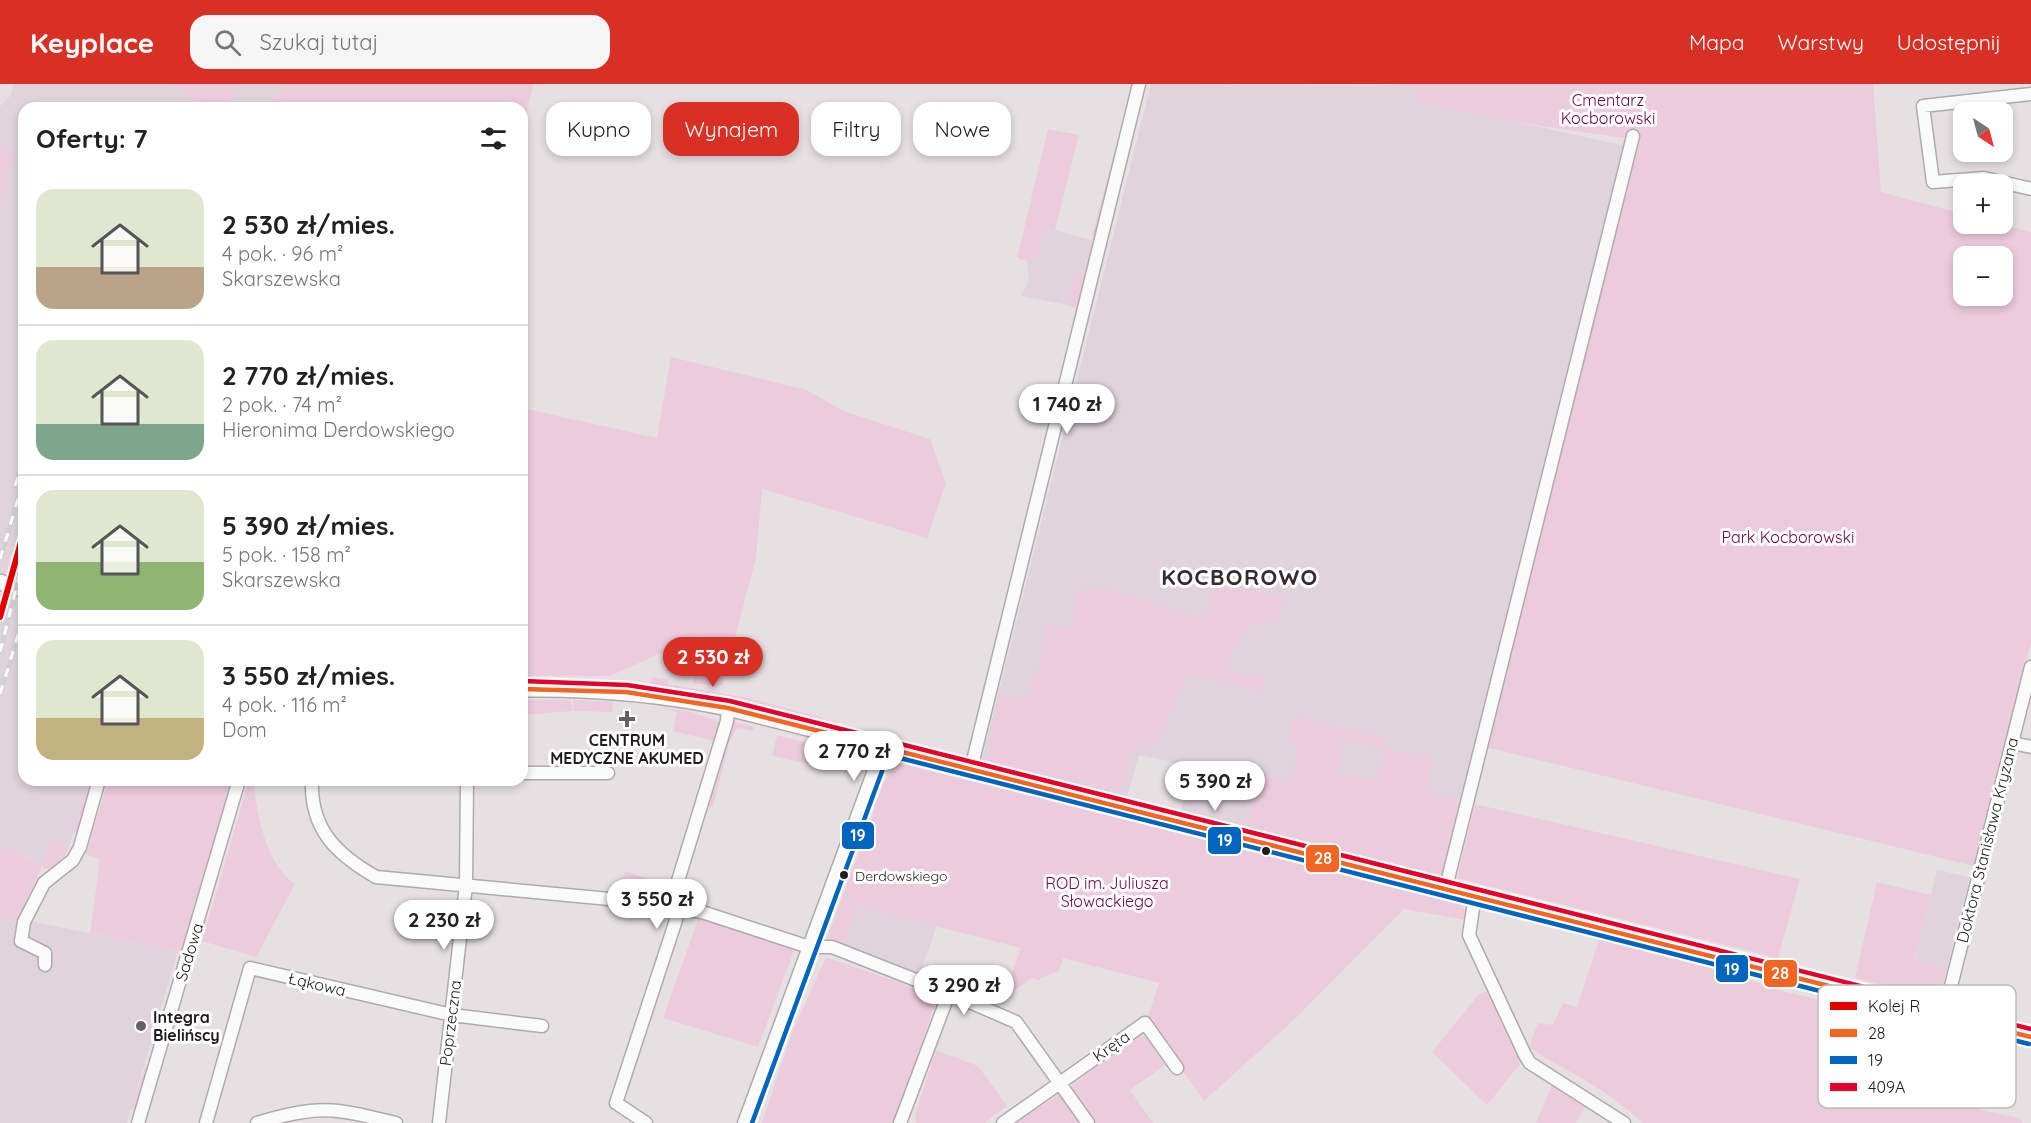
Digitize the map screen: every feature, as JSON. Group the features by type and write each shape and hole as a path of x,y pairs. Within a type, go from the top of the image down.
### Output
{"main road":[{"path":"0,582 18,588"},
{"path":"528,689 618,690 671,696 728,708 1830,985"},
{"path":"2016,1033 2031,1037"}],"street":[{"path":"971,769 1139,84"},
{"path":"2031,94 1923,106 1933,182 1984,178 2031,189"},
{"path":"1446,887 1633,136"},
{"name":"Doktora Stanisława Kryzana","path":"1951,985 2030,673"},
{"path":"646,1123 616,1103 676,920 677,884 727,721 728,708"},
{"path":"2012,743 2031,747"},
{"path":"744,1123 883,746"},
{"path":"528,773 608,773"},
{"path":"45,965 45,953 21,941 24,922 44,883 73,860 80,848 97,786"},
{"name":"Sadowa","path":"138,1123 237,786"},
{"path":"312,786 311,801 323,834 351,862 376,877 620,900 702,912 809,947 831,947 1016,1022 1088,1123"},
{"name":"Poprzeczna","path":"439,1123 466,885 467,786"},
{"path":"1475,895 1469,935 1524,1055 1544,1073 1624,1123"},
{"name":"Łąkowa","path":"206,1123 250,968 452,1015 542,1026"},
{"path":"900,1123 949,993"},
{"name":"Kręta","path":"1003,1123 1144,1023 1177,1068"},
{"path":"256,1123 310,1108 337,1109 396,1123"}],"shaded area":[{"path":"13,84 168,84 199,102 18,102 18,786 87,786 69,847 51,840 43,866 0,845 0,106 11,95"},
{"path":"231,84 284,84 271,102 213,102"},
{"path":"1151,84 1370,86 1398,84 1417,88 1415,100 1626,146 1443,880 1180,814 1192,767 1139,755 1126,800 981,763"},
{"path":"1045,227 1091,240 1085,273 1076,271 1067,305 1021,296 1029,281 1027,261 1037,256"},
{"path":"1937,870 1970,877 1947,969 1915,961"},
{"path":"857,906 937,926 920,973 844,945"},
{"path":"0,915 178,951 127,1123 0,1123"}],"green space":[{"path":"168,84 241,84 228,102 199,102"},
{"path":"284,84 533,84 528,107 528,102 271,102"},
{"name":"Park Kocborowski","path":"1399,84 1873,84 1881,192 1953,211 1953,234 2013,234 2013,228 2031,232 2031,643 1974,866 1485,747 1631,139 1494,119 1414,100 1416,88"},
{"path":"1048,129 1079,135 1055,230 1045,227 1037,256 1027,261 1017,258"},
{"path":"1120,132 1122,136 1098,235 1095,237 1092,235"},
{"path":"0,146 15,154 3,176 10,184 0,199"},
{"path":"1091,240 1095,246 1076,308 1067,305 1076,270 1085,272"},
{"path":"671,357 807,390 843,411 930,439 946,483 927,538 762,489 756,558 722,686 693,683 699,636 610,676 528,676 528,409 657,438"},
{"path":"1214,584 1284,598 1279,622 1252,623 1231,652 1225,669 1266,679 1263,692 1188,674 1156,744 1132,749 1121,790 988,762 998,696 1025,699 1044,654 1046,624 1071,629 1078,591 1099,587 1198,617 1207,611"},
{"path":"652,677 668,679 668,684 748,698 823,718 823,721 733,698 651,684"},
{"path":"662,687 726,699 835,726 834,729 662,689"},
{"path":"528,700 571,700 572,711 528,715"},
{"path":"573,700 613,702 612,712 574,711"},
{"path":"660,707 692,712 719,722 715,741 673,731 677,712"},
{"path":"1294,716 1386,738 1384,748 1341,741 1338,773 1376,780 1386,749 1432,757 1428,792 1459,800 1444,874 1252,827 1248,817 1263,777 1290,781 1299,746 1289,738"},
{"path":"735,722 755,727 753,731 737,728 729,744 713,807 708,806 730,727"},
{"path":"777,735 861,758 865,765 850,773 772,756"},
{"name":"ROD im. Juliusza Słowackiego","path":"897,763 1458,900 1467,914 1465,920 1404,909 1298,1016 1204,1101 1147,1020 1159,983 1063,958 1059,971 1038,980 1032,978 1013,991 1009,991 1007,987 1021,948 857,906 844,945 827,938 860,850 866,851 873,816 884,783"},
{"path":"87,786 93,786 81,830 72,834"},
{"path":"106,786 232,786 185,950 178,951 90,933 100,860 86,854"},
{"path":"244,786 244,786 175,1022 171,1022"},
{"path":"247,786 255,786 264,837 277,864 295,884 256,957 202,941"},
{"path":"1475,804 1800,879 1778,958 1457,878"},
{"path":"51,840 69,847 65,854 48,869 42,867 17,920 0,915 0,845 42,866"},
{"path":"625,871 670,887 665,898 651,902 626,897 627,891 620,888"},
{"path":"1877,882 1931,895 1915,960 1947,969 1943,985 1882,985 1855,978"},
{"path":"699,917 795,948 758,1047 663,1018"},
{"path":"1600,938 1706,966 1786,992 1818,1000 1818,1108 1981,1108 1981,1110 2018,1118 2024,1123 1643,1123 1608,1095 1529,1046 1538,1023 1553,1025 1563,1003 1577,1007"},
{"path":"826,957 938,996 894,1123 762,1123 792,1033"},
{"path":"1489,991 1521,1063 1487,1105 1432,1052 1479,994"},
{"path":"1140,1035 1147,1037 1165,1065 1130,1090 1153,1123 1013,1123 1053,1099"},
{"path":"936,1050 978,1066 1007,1106 984,1123 916,1123 915,1114"},
{"path":"145,1067 148,1071 137,1107 131,1110"},
{"path":"1552,1085 1585,1106 1576,1123 1536,1123"}],"railway":[{"path":"15,486 18,477"},
{"path":"0,559 18,499"},
{"path":"0,652 18,581"},
{"path":"0,694 18,636"}],"rail line":[{"name":"R","path":"0,617 18,552"}],"transit line":[{"name":"409A","path":"528,681 627,685 730,701 1856,985"},
{"name":"28","path":"528,689 626,692 728,708 1825,985"},
{"name":"19","path":"752,1123 888,755 1818,991"},
{"name":"409A","path":"2016,1025 2031,1029"},
{"name":"28","path":"2016,1033 2031,1037"},
{"name":"19","path":"2016,1041 2029,1044"}],"place":[{"name":"CENTRUM MEDYCZNE AKUMED","path":"627,719"},
{"name":"Derdowskiego","path":"844,875"},
{"name":"Integra Bielińscy","path":"141,1026"}],"district":[{"name":"KOCBOROWO","path":"1240,577"}],"park label":[{"name":"Cmentarz Kocborowski","path":"1608,109"}]}
